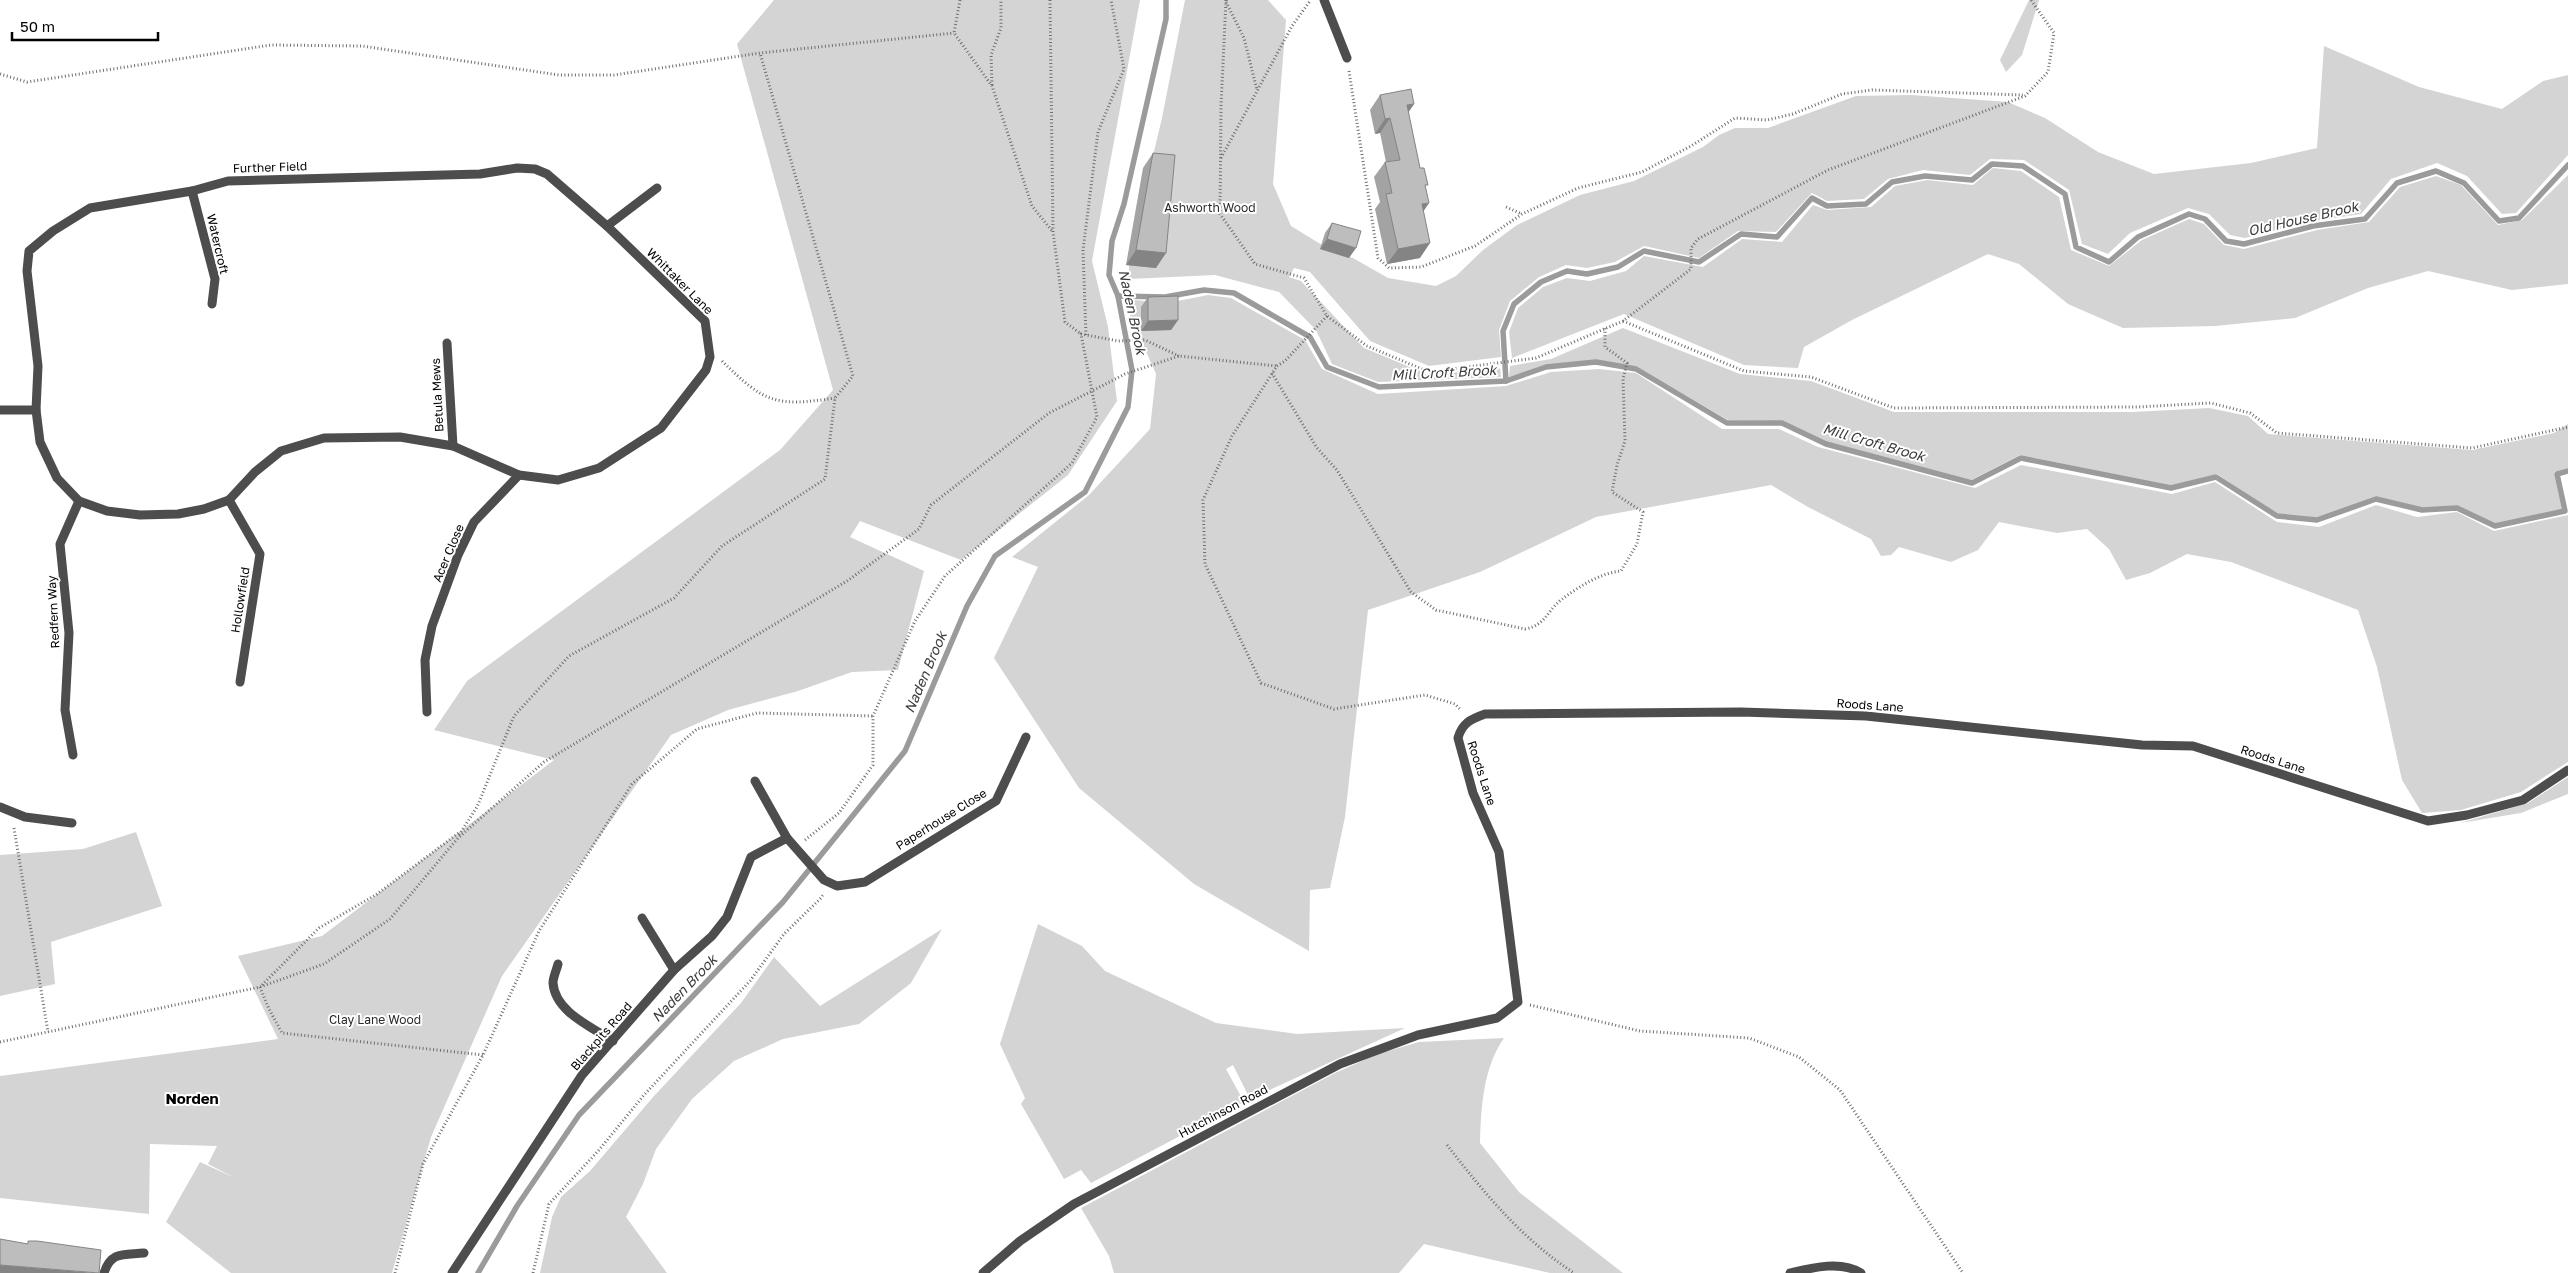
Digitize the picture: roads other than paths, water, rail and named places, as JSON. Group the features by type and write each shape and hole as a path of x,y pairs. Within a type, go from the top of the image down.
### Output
{"street":[{"path":"1324,0 1347,58"},
{"name":"Further Field","path":"36,410 38,366 27,271 29,251 53,231 90,208 192,191 228,181 480,174 517,168 535,169 547,174 607,226"},
{"path":"607,226 657,188"},
{"name":"Watercroft","path":"192,191 215,279 212,304"},
{"name":"Whittaker Lane","path":"519,475 558,480 599,468 661,428 706,370 710,357 705,322 607,226"},
{"name":"Betula Mews","path":"447,343 453,446"},
{"path":"0,410 36,410 40,442 47,460 57,478 79,501 107,510 140,515 178,514 204,509 229,500 255,472 281,451 324,438 400,437 453,446 519,475"},
{"name":"Acer Close","path":"427,712 425,660 432,626 458,555 474,522 519,475"},
{"name":"Hollowfield","path":"229,500 260,554 240,682"},
{"name":"Redfern Way","path":"73,755 65,710 69,632 60,544 79,501"},
{"name":"Roods Lane","path":"1497,1018 1518,1002 1499,852 1473,793 1458,738 1460,729 1470,719 1485,714 1741,712 1866,716 2142,744 2193,746 2428,821 2468,815 2523,800 2568,770"},
{"name":"Paperhouse Close","path":"787,838 806,862 829,883 865,882 996,801 1026,736"},
{"path":"755,781 787,838"},
{"path":"0,807 25,817 72,823"},
{"name":"Blackpits Road","path":"452,1273 582,1075 674,970 712,936 728,917 751,857 787,838"},
{"path":"642,918 674,970"},
{"path":"558,964 553,982 559,1001 565,1009 613,1041"},
{"name":"Hutchinson Road","path":"983,1273 1020,1242 1066,1210 1118,1180 1340,1064 1418,1035 1497,1018"},
{"path":"104,1273 110,1259 115,1256 144,1254"},
{"path":"1790,1273 1815,1267 1826,1270 1852,1267 1861,1273"}],"waterway":[{"name":"Naden Brook","path":"478,1273 517,1206 579,1115 783,902 905,751 967,606 995,556 1085,492 1128,407 1132,370 1118,296 1109,275 1112,241 1124,204 1166,19 1166,0"},
{"name":"Old House Brook","path":"1506,381 1503,331 1514,304 1541,282 1567,271 1587,274 1618,267 1644,251 1699,262 1741,234 1777,237 1812,198 1827,206 1866,204 1892,182 1925,176 1972,180 1992,164 2023,166 2065,194 2076,247 2109,262 2138,237 2189,214 2205,219 2226,241 2244,244 2313,226 2365,219 2397,183 2436,171 2464,183 2499,221 2519,218 2568,165"},
{"name":"Mill Croft Brook","path":"1118,296 1165,297 1204,290 1234,293 1310,337 1327,367 1379,387 1506,381 1546,367 1596,362 1636,369 1727,423 1782,423 1826,444 1972,483 2021,458 2171,488 2216,477 2277,516 2317,520 2376,499 2422,510 2457,508 2495,526 2565,511 2557,474 2568,471"}],"district":[{"name":"Norden","path":"192,1098"}],"park label":[{"name":"Ashworth Wood","path":"1210,207"},
{"name":"Clay Lane Wood","path":"375,1019"}]}
